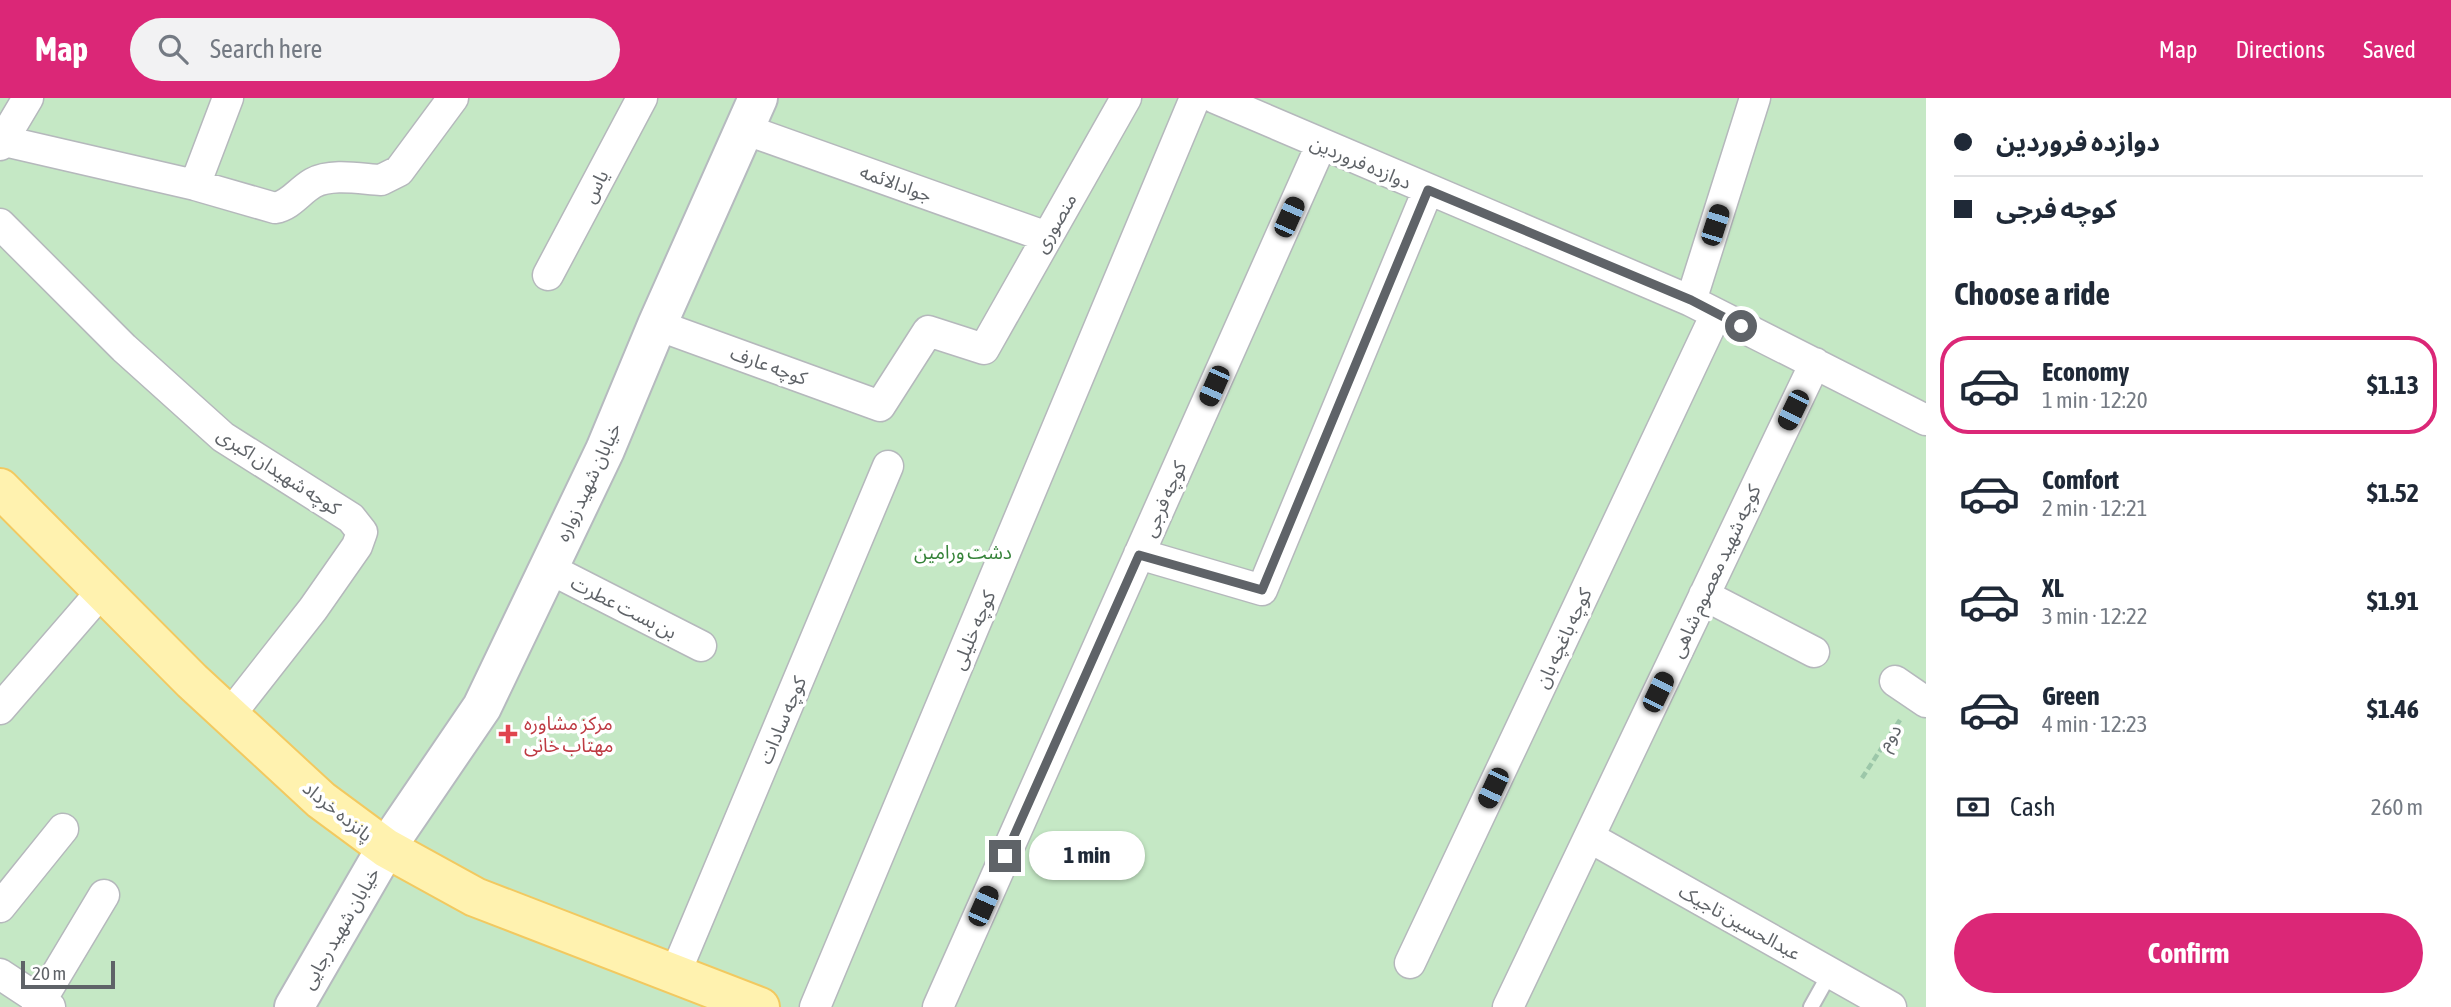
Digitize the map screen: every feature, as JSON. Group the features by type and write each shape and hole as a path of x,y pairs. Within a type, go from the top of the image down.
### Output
{"main road":[{"name":"پانزده خرداد","path":"0,488 229,716 321,800 386,848 475,897 760,1007"}],"street":[{"path":"28,98 2,143 195,185 275,208 285,206 321,180 381,180 390,177 399,171 453,98"},
{"path":"195,185 228,98"},
{"name":"یاس","path":"548,275 642,98"},
{"name":"منصوری","path":"880,406 929,331 984,349 1126,98"},
{"name":"کوچه خلیلی","path":"815,1007 1195,98"},
{"name":"دوازده فروردین","path":"1215,98 1703,307 1926,420"},
{"name":"کوچه باغچه بان","path":"1410,963 1703,307 1755,98"},
{"name":"جوادالائمه","path":"752,107 1047,237"},
{"name":"خیابان شهید زواره","path":"386,848 482,707 604,450 752,107"},
{"name":"کوچه فرجی","path":"938,1007 1321,145"},
{"path":"1139,555 1262,590 1428,190"},
{"name":"کوچه شهیدان اکبری","path":"0,225 124,348 223,437 351,518 362,532 357,546 313,610 229,716"},
{"name":"کوچه عارف","path":"657,325 880,406"},
{"name":"کوچه شهید معصوم شاهی","path":"1508,1007 1815,363"},
{"name":"کوچه سادات","path":"675,974 888,466"},
{"name":"بن بست عطرت","path":"548,568 701,646"},
{"path":"0,709 102,591"},
{"path":"1704,595 1814,652"},
{"path":"0,906 63,829"},
{"name":"عبدالحسین تاجیک","path":"1589,837 1891,1007"},
{"name":"خیابان شهید رجایی","path":"294,1007 386,848"},
{"path":"0,974 43,1005 104,895"}],"lane":[{"path":"1811,1007 1830,973"}],"path":[{"name":"دوم","path":"1862,778 1912,693"}],"green space":[{"name":"دشت ورامین","path":"0,98 1926,98 1926,1007 0,1007"}],"place":[{"name":"مرکز مشاوره مهتاب خانی","path":"508,734"}],"route":[{"path":"1005,856 1139,555 1262,590 1428,190 1691,300 1741,326"}]}
